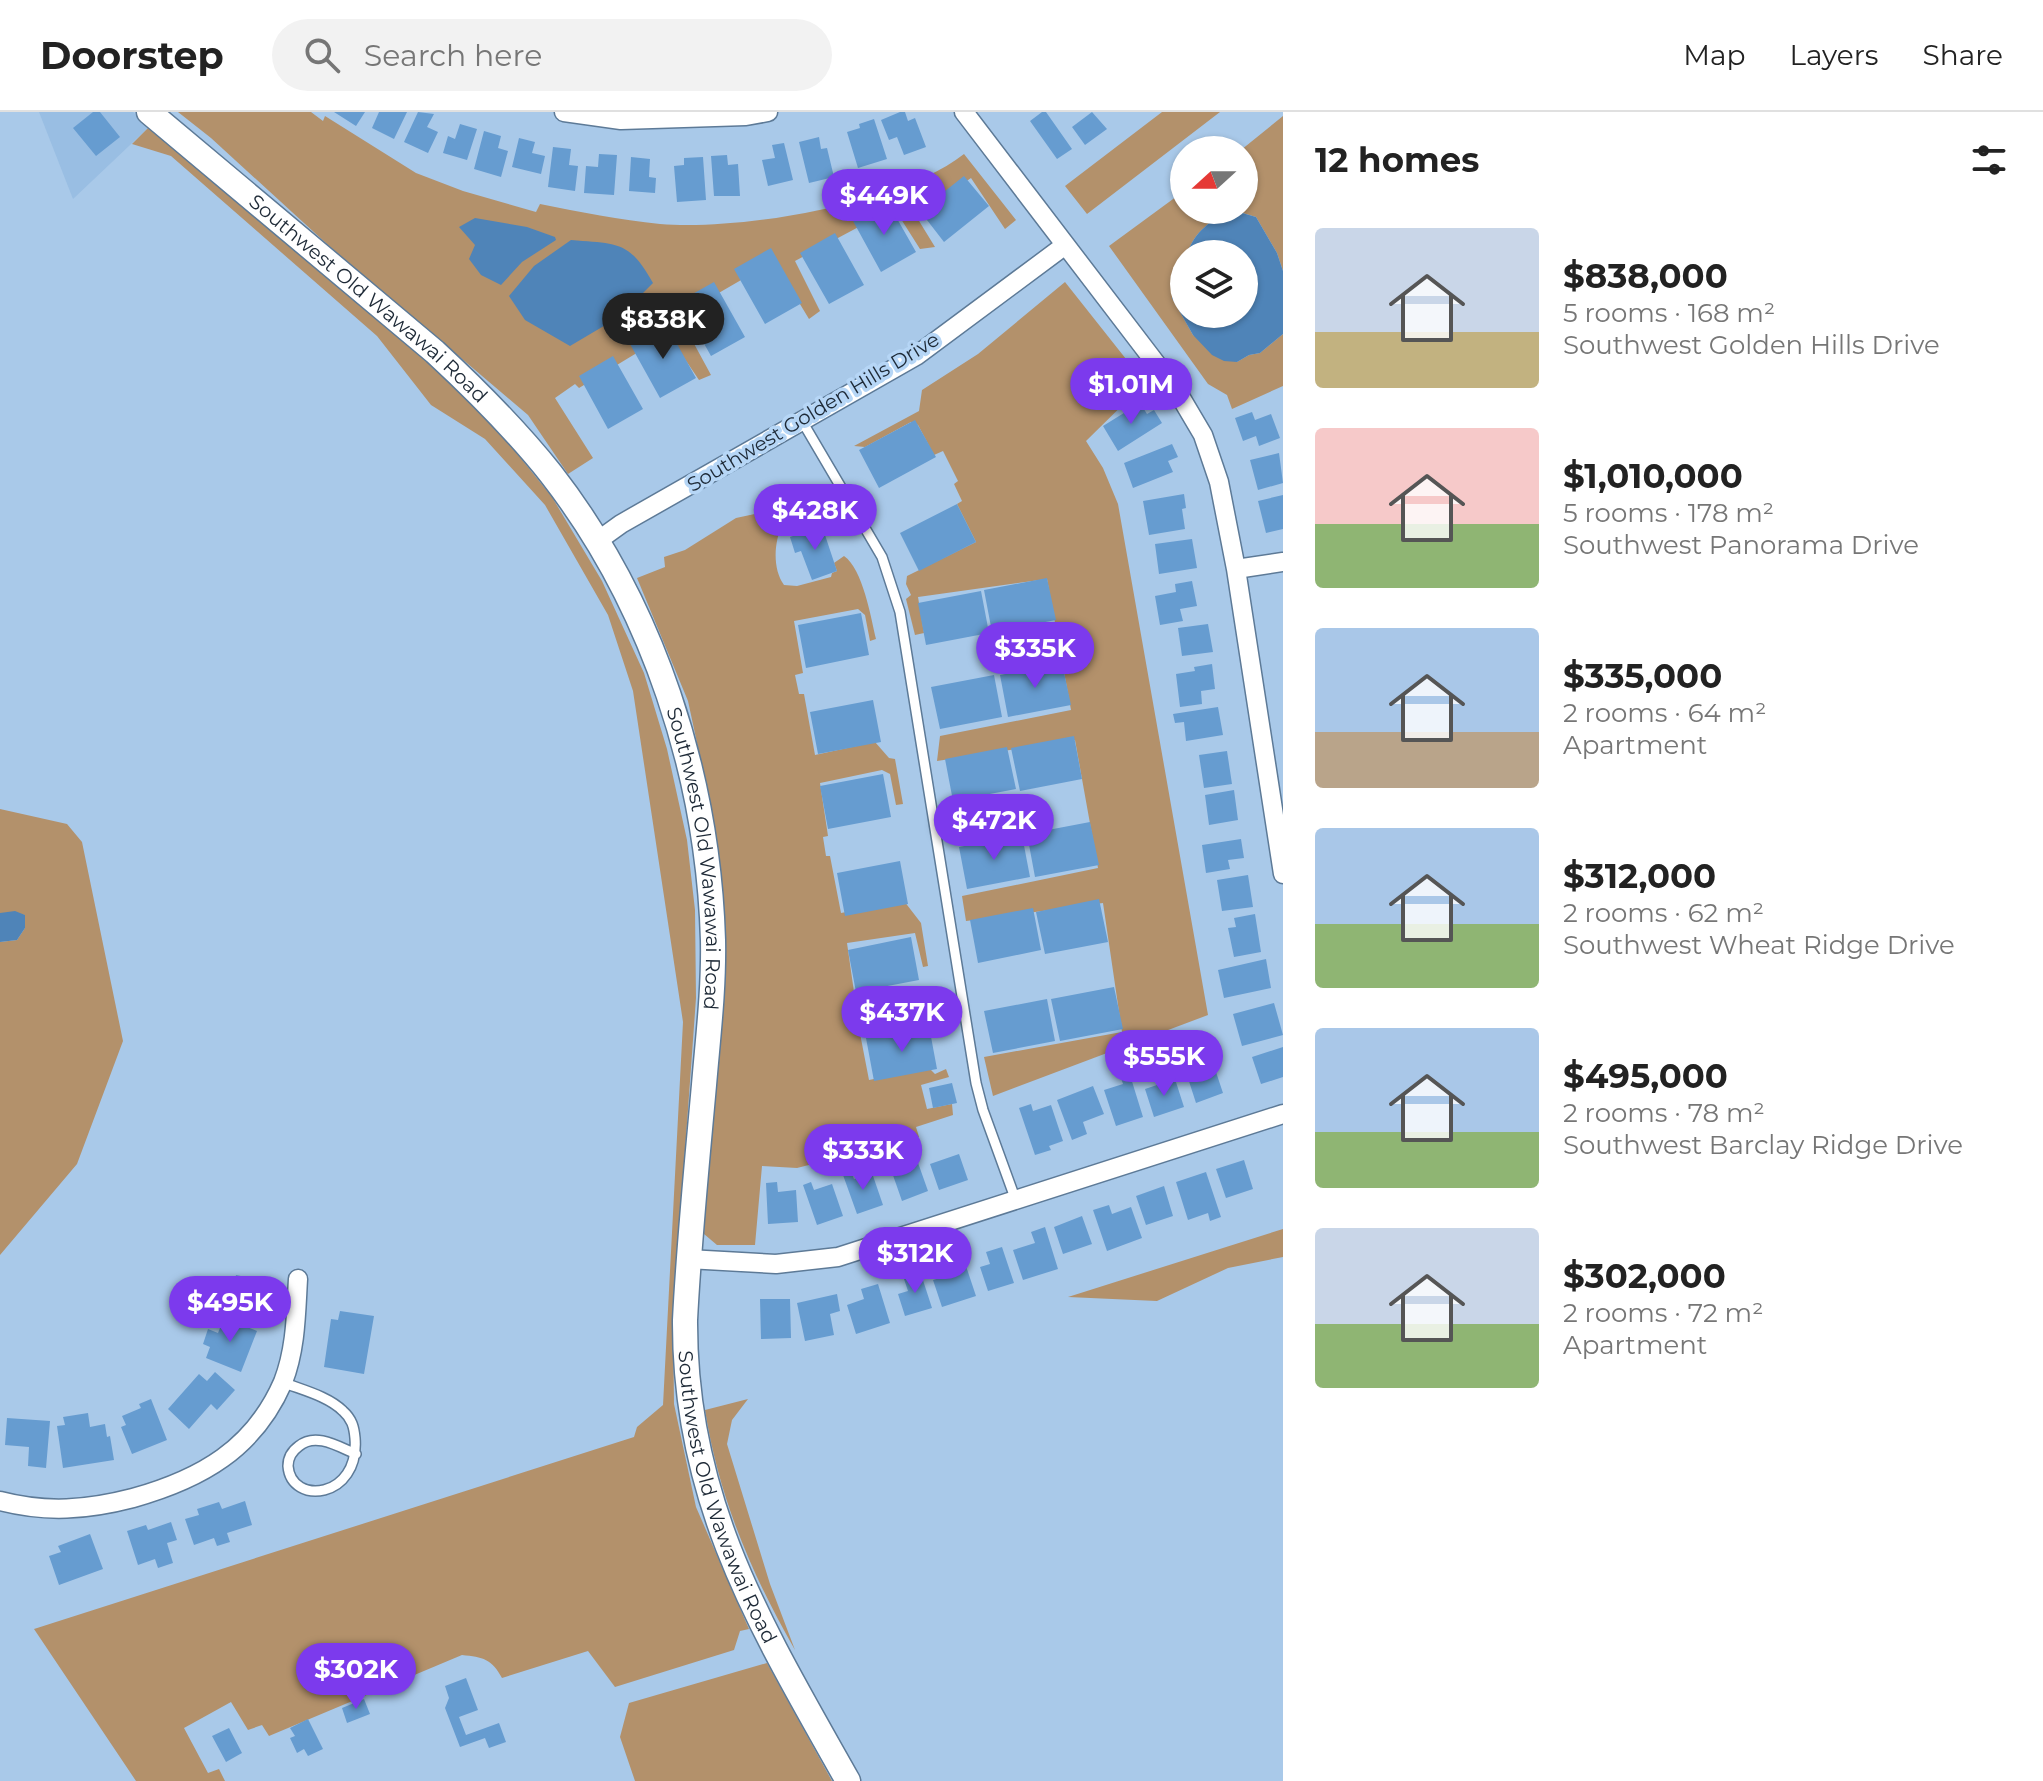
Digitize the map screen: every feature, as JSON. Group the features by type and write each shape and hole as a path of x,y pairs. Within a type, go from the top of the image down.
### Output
{"main road":[{"name":"Southwest Old Wawawai Road","path":"149,112 480,393 553,477 596,542 622,587 670,697 688,759 709,880 713,943 711,1008 688,1259 685,1344 701,1465 743,1588 848,1781"}],"street":[{"path":"564,112 621,120 668,115 746,116 768,112"},
{"path":"964,112 1177,391 1203,435 1219,482 1236,569 1283,874"},
{"name":"Southwest Golden Hills Drive","path":"596,542 621,524 916,356 1064,246"},
{"path":"1236,569 1283,562"},
{"path":"688,1259 776,1264 838,1257 1283,1114"},
{"path":"0,1501 39,1510 102,1506 166,1489 219,1461 258,1424 282,1382 295,1331 298,1279"}],"lane":[{"path":"802,421 882,557 900,612 976,1083 1015,1198"},
{"path":"282,1382 323,1398 342,1410 353,1423 356,1454 351,1471 335,1487 318,1491 302,1489 291,1477 288,1464 291,1451 304,1441 332,1443 356,1454"}],"shaded area":[{"path":"39,112 133,112 149,127 73,199"},
{"path":"178,112 311,112 323,121 325,116 416,173 463,191 536,212 540,204 660,224 732,223 818,210 901,187 936,172 964,154 1016,220 1005,229 971,178 916,216 935,247 920,249 894,208 795,261 820,311 809,319 774,261 679,316 711,375 699,380 668,334 579,388 575,384 555,398 593,458 568,474 528,415"},
{"path":"1162,112 1220,112 1189,136 1170,136 1170,150 1087,214 1065,186"},
{"path":"1283,116 1283,271 1277,253 1258,220 1258,136"},
{"path":"149,127 425,359 495,426 552,497 602,581 644,673 667,749 687,840 695,910 696,998 673,1318 674,1404 696,1507 749,1629 740,1631 734,1650 615,1687 588,1651 502,1678 486,1660 462,1655 269,1736 262,1725 248,1730 231,1702 184,1728 208,1773 219,1769 225,1781 136,1781 34,1629 634,1437 637,1427 663,1405 683,1022 633,691 608,615 545,505 485,439 431,405 377,336 171,156 132,144"},
{"path":"1170,201 1170,224 1209,224 1194,240 1170,240 1170,328 1189,328 1193,335 1237,362 1260,353 1283,334 1283,386 1232,409 1227,395 1208,384 1109,246"},
{"path":"475,218 527,227 556,240 522,262 501,285 481,275 469,259 475,245 459,227"},
{"path":"1258,220 1277,253 1283,271 1283,334 1260,353 1237,362 1224,361 1212,355 1189,328 1258,328 1258,240 1194,240 1209,224 1258,224"},
{"path":"571,240 620,247 637,259 653,283 619,317 570,346 525,320 509,296 534,266"},
{"path":"1065,282 1145,383 1086,441 1103,468 1118,504 1208,1015 993,1096 984,1057 1122,1032 1103,903 966,921 962,896 1098,868 1075,740 937,761 940,736 1071,710 1047,579 918,597 924,633 915,635 906,599 911,595 906,584 907,576 976,542 957,504 962,501 954,484 958,481 943,451 934,455 918,425 911,422 865,447 854,446 919,411 922,390 978,354"},
{"path":"792,506 809,513 816,522 802,527 798,518 783,523 776,554 784,585 797,586 831,577 837,571 834,563 844,556 851,562 861,582 876,639 870,641 865,615 858,609 794,621 803,673 795,675 799,694 804,694 815,755 875,742 889,758 895,759 903,804 896,805 890,774 882,770 820,783 828,836 823,837 826,856 830,856 841,913 904,901 921,923 928,966 923,967 915,933 847,943 855,999 850,1000 853,1018 857,1018 869,1080 929,1068 935,1074 946,1069 949,1077 921,1085 927,1109 952,1104 953,1115 916,1127 919,1137 797,1168 762,1166 755,1245 717,1245 704,1234 722,925 710,803 688,701 637,578 665,567 664,557 685,550 736,518"},
{"path":"0,809 67,824 82,842 123,1041 77,1164 0,1255 0,942 17,940 25,928 25,915 0,913"},
{"path":"15,911 25,915 25,928 17,940 0,942 0,913"},
{"path":"1283,1229 1283,1257 1228,1268 1157,1301 1068,1297"},
{"path":"748,1399 732,1420 727,1444 770,1584 795,1650 764,1592 739,1534 719,1474 705,1410"},
{"path":"767,1663 832,1781 635,1781 620,1737 629,1703"}],"building":[{"path":"93,112 100,112 120,137 96,156 73,128"},
{"path":"334,112 365,112 356,126"},
{"path":"379,112 407,112 394,139 372,128"},
{"path":"418,112 434,114 427,127 438,132 428,153 404,142"},
{"path":"905,112 908,121 915,118 926,147 904,155 897,137 889,140 881,120"},
{"path":"1046,112 1072,149 1057,159 1030,121"},
{"path":"1092,112 1107,129 1085,145 1072,127"},
{"path":"874,119 887,159 858,168 847,132"},
{"path":"460,124 477,129 467,160 443,153 448,136 455,139"},
{"path":"484,131 501,136 498,148 508,151 501,177 474,169"},
{"path":"819,137 821,149 827,148 834,177 809,183 799,142"},
{"path":"519,138 535,142 532,153 545,156 541,174 512,167"},
{"path":"784,143 793,180 768,186 762,160 775,158 772,145"},
{"path":"553,147 571,149 569,165 578,166 575,191 548,187"},
{"path":"599,154 617,155 614,195 584,193 586,166 598,167"},
{"path":"727,155 728,165 738,164 740,196 714,196 711,156"},
{"path":"631,157 650,159 649,177 656,178 655,193 629,191"},
{"path":"703,157 706,200 677,202 674,166 684,165 684,158"},
{"path":"964,176 989,206 944,242 920,211"},
{"path":"887,201 916,252 881,272 853,221"},
{"path":"835,233 864,285 829,304 800,253"},
{"path":"771,248 802,303 765,324 734,269"},
{"path":"714,282 745,337 711,356 680,301"},
{"path":"666,324 696,378 660,398 630,344"},
{"path":"613,356 643,409 608,429 579,376"},
{"path":"1140,403 1147,414 1154,410 1162,423 1118,451 1103,426"},
{"path":"1252,412 1255,420 1271,414 1280,438 1259,446 1256,436 1243,441 1235,418"},
{"path":"915,420 936,457 879,488 859,450"},
{"path":"1172,444 1178,457 1168,461 1173,472 1133,488 1124,463"},
{"path":"1279,453 1283,483 1258,490 1250,460"},
{"path":"1184,494 1186,508 1182,509 1185,529 1149,535 1143,501"},
{"path":"1283,495 1283,529 1266,533 1258,501"},
{"path":"957,504 976,542 919,571 900,533"},
{"path":"822,526 837,571 812,580 801,551 795,553 790,537"},
{"path":"1192,539 1197,568 1159,574 1155,544"},
{"path":"1047,578 1056,620 992,632 984,590"},
{"path":"1192,581 1197,606 1180,609 1183,621 1160,625 1155,596 1176,592 1175,584"},
{"path":"981,591 989,633 926,645 918,603"},
{"path":"861,613 869,655 806,668 798,625"},
{"path":"1208,624 1213,652 1182,656 1178,628"},
{"path":"1062,663 1071,705 1008,717 1000,675"},
{"path":"1212,664 1215,689 1201,691 1202,704 1180,707 1176,674"},
{"path":"994,675 1002,717 940,729 931,687"},
{"path":"873,700 881,742 818,754 810,712"},
{"path":"1218,707 1223,735 1186,741 1184,722 1175,723 1173,714"},
{"path":"1074,736 1082,779 1020,791 1011,748"},
{"path":"1007,747 1016,789 953,801 945,759"},
{"path":"1227,751 1232,784 1204,788 1199,755"},
{"path":"883,774 891,817 828,829 820,786"},
{"path":"1234,790 1238,820 1209,825 1205,795"},
{"path":"1090,822 1099,865 1035,877 1027,834"},
{"path":"1022,835 1030,877 967,889 959,847"},
{"path":"1241,839 1244,858 1228,860 1230,869 1206,873 1202,845"},
{"path":"900,861 908,904 845,916 837,873"},
{"path":"1248,875 1253,907 1222,911 1217,880"},
{"path":"1099,899 1108,942 1045,954 1036,912"},
{"path":"1033,908 1041,950 978,963 970,920"},
{"path":"1255,914 1261,952 1234,957 1228,928 1236,927 1234,918"},
{"path":"911,937 919,980 856,992 848,950"},
{"path":"1266,959 1271,988 1224,998 1218,970"},
{"path":"1114,987 1123,1029 1060,1041 1051,999"},
{"path":"1047,999 1055,1041 993,1053 984,1011"},
{"path":"1274,1003 1283,1035 1242,1046 1233,1014"},
{"path":"929,1026 937,1069 874,1081 866,1038"},
{"path":"1283,1047 1283,1077 1261,1084 1252,1057"},
{"path":"1212,1060 1223,1093 1196,1103 1185,1069"},
{"path":"1130,1075 1143,1117 1116,1126 1104,1090 1123,1084 1121,1078"},
{"path":"1175,1079 1184,1107 1154,1117 1145,1089"},
{"path":"952,1083 957,1103 933,1108 929,1088"},
{"path":"1093,1086 1104,1114 1083,1122 1087,1134 1072,1140 1057,1100"},
{"path":"1031,1104 1033,1111 1051,1105 1063,1141 1049,1146 1051,1150 1035,1155 1019,1108"},
{"path":"959,1154 968,1180 939,1190 930,1164"},
{"path":"897,1158 900,1166 917,1160 928,1191 902,1201 888,1161"},
{"path":"1244,1160 1253,1189 1226,1198 1216,1169"},
{"path":"851,1172 854,1179 872,1173 883,1205 857,1214 843,1175"},
{"path":"1206,1172 1221,1217 1210,1221 1208,1213 1188,1220 1176,1182"},
{"path":"777,1182 778,1192 796,1190 798,1222 768,1224 766,1183"},
{"path":"811,1182 814,1190 832,1184 843,1216 817,1225 803,1185"},
{"path":"1164,1186 1173,1216 1146,1225 1136,1196"},
{"path":"1109,1205 1112,1214 1131,1207 1142,1238 1107,1251 1093,1210"},
{"path":"1082,1216 1092,1244 1063,1254 1054,1227"},
{"path":"1045,1227 1058,1269 1023,1280 1013,1250 1035,1243 1031,1232"},
{"path":"1002,1247 1014,1283 988,1291 980,1267 990,1264 986,1252"},
{"path":"963,1257 976,1296 942,1307 933,1280 953,1274 949,1261"},
{"path":"920,1271 932,1308 905,1316 898,1294 908,1291 903,1276"},
{"path":"236,1275 265,1281 256,1319 216,1309 223,1282 234,1284"},
{"path":"878,1284 890,1323 856,1334 847,1305 864,1299 861,1289"},
{"path":"837,1294 840,1311 830,1314 834,1335 805,1341 797,1303"},
{"path":"760,1299 790,1299 791,1338 761,1339"},
{"path":"340,1311 374,1316 364,1374 324,1367 331,1319 338,1320"},
{"path":"224,1318 257,1331 241,1372 206,1358 210,1347 203,1344 208,1329 218,1333"},
{"path":"215,1372 235,1390 217,1410 211,1404 189,1429 168,1409 199,1374 207,1381"},
{"path":"151,1399 167,1440 132,1454 121,1427 126,1425 122,1416 141,1408 139,1404"},
{"path":"88,1413 90,1427 105,1424 114,1460 63,1468 57,1426 65,1425 63,1417"},
{"path":"7,1418 50,1421 46,1468 28,1466 29,1447 5,1445"},
{"path":"245,1501 252,1525 227,1533 230,1542 217,1546 214,1538 194,1545 185,1519 199,1515 197,1509 219,1502 222,1509"},
{"path":"171,1522 177,1540 167,1543 173,1563 158,1568 155,1559 138,1565 127,1531 146,1525 148,1530"},
{"path":"90,1534 103,1569 59,1585 49,1556 61,1552 58,1546"},
{"path":"466,1678 478,1710 459,1717 466,1735 499,1723 506,1742 489,1748 485,1738 460,1747 445,1708 449,1698 445,1686"},
{"path":"364,1699 370,1714 347,1723 342,1708"},
{"path":"308,1719 323,1749 308,1756 304,1749 297,1753 290,1738 295,1736 290,1728"},
{"path":"229,1728 242,1753 226,1762 212,1736"}]}
